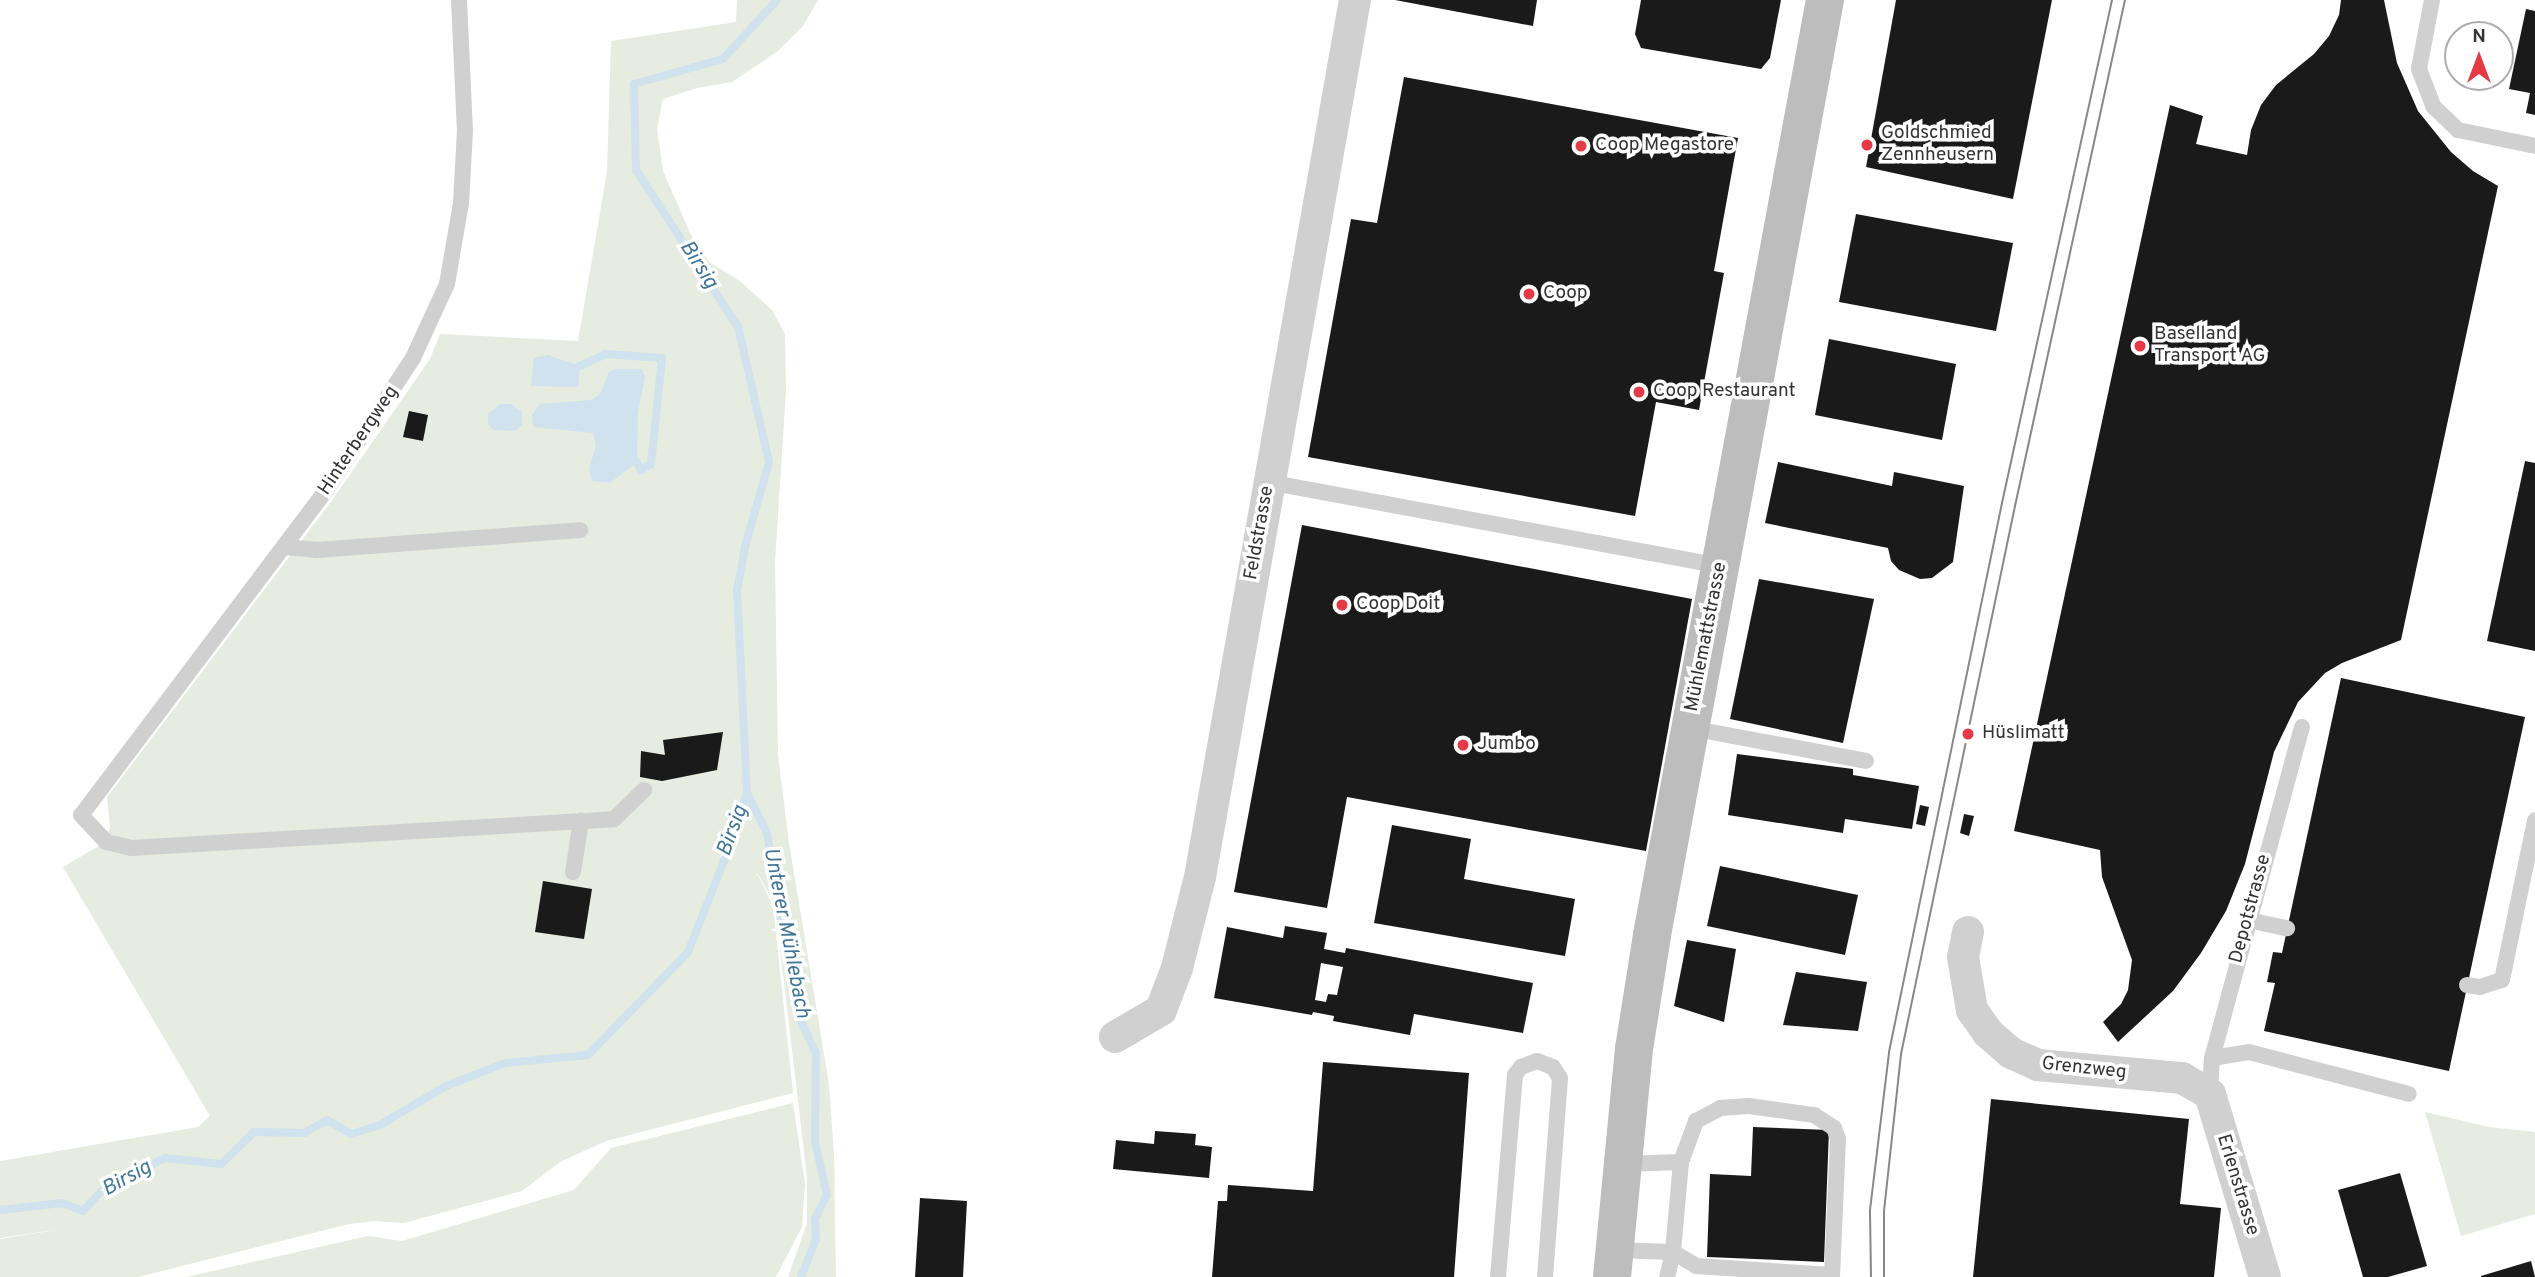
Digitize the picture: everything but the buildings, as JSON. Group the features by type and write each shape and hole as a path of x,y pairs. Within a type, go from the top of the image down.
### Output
{"main road":[{"name":"Mühlemattstrasse","path":"1613,1264 1636,1036 1690,728 1825,0"}],"street":[{"name":"Feldstrasse","path":"1115,1037 1161,1010 1177,968 1200,877 1355,0"},
{"name":"Grenzweg","path":"1968,932 1963,957 1972,1010 1988,1033 2011,1053 2038,1065 2182,1079 2210,1094"},
{"name":"Erlenstrasse","path":"2210,1094 2265,1277"}],"lane":[{"name":"Hinterbergweg","path":"459,0 465,130 461,203 447,284 413,358 327,489 81,814 106,842 131,848 581,821"},
{"path":"2432,0 2419,69 2434,106 2458,130 2535,146"},
{"path":"1268,482 1720,566"},
{"path":"284,547 316,550 580,530"},
{"name":"Depotstrasse","path":"2210,1094 2212,1058 2302,727"},
{"path":"1690,728 1867,761"},
{"path":"573,872 581,821 614,819 644,790"},
{"path":"2467,985 2480,987 2502,979 2535,820"},
{"path":"2248,920 2287,928"},
{"path":"2212,1058 2249,1052 2409,1094"},
{"path":"1499,1277 1515,1075 1521,1067 1537,1061 1553,1067 1560,1079 1545,1277"},
{"path":"1613,1264 1673,1252 1696,1266 1832,1276 1838,1139 1834,1128 1814,1115 1749,1106 1720,1108 1696,1121 1681,1162 1673,1252 1667,1277"},
{"path":"1622,1164 1681,1162"}],"shaded area":[{"path":"737,0 818,0 803,26 778,51 732,82 697,88 663,99 657,128 663,171 691,235 709,262 740,281 772,310 785,334 786,391 775,562 778,755 789,843 829,1084 834,1155 836,1277 788,1277 807,1223 807,1177 775,906 758,874 751,878 758,875 773,906 793,1093 606,1141 560,1162 522,1191 404,1223 374,1221 349,1224 138,1277 0,1277 0,1239 69,1228 0,1238 0,1161 198,1127 210,1116 63,867 99,846 106,838 110,828 107,797 333,499 430,359 440,334 578,341 607,172 611,41 736,22"},
{"path":"793,1103 805,1184 802,1227 776,1277 186,1277 368,1236 402,1241 574,1190 611,1148"},
{"path":"2425,1112 2489,1127 2535,1132 2535,1214 2461,1236"}],"water":[{"path":"548,355 580,366 578,387 531,386 534,358"},
{"path":"615,369 642,369 645,378 638,412 637,462 610,483 592,481 589,469 596,446 593,433 533,427 532,415 540,404 591,400 600,394 609,372"},
{"path":"500,404 511,404 522,412 522,425 515,431 493,430 488,424 488,414"}],"waterway":[{"name":"Birsig","path":"0,1210 62,1203 83,1211 105,1187 165,1158 221,1164 254,1132 304,1133 327,1120 351,1134 380,1125 446,1086 505,1063 588,1055 688,952 747,793 737,590 746,543 769,462 738,327 636,170 634,84 723,59 777,0"},
{"path":"580,366 606,354 662,358 651,464 641,470 637,462"},
{"name":"Unterer Mühlebach","path":"747,793 767,833 788,962 802,993 800,1019 816,1054 815,1141 827,1195 815,1219 816,1239 801,1277"}],"tram line":[{"path":"1871,1277 1870,1210 1889,1052 2002,503 2112,0"},
{"path":"1884,1277 1884,1211 1901,1054 2015,506 2125,0"}],"place":[{"name":"Goldschmied Zennheusern","path":"1867,145"},
{"name":"Coop Megastore","path":"1581,146"},
{"name":"Coop","path":"1529,294"},
{"name":"Baselland Transport AG","path":"2140,346"},
{"name":"Coop Restaurant","path":"1639,392"},
{"name":"Coop Doit","path":"1342,605"},
{"name":"Hüslimatt","path":"1968,734"},
{"name":"Jumbo","path":"1463,745"}]}
